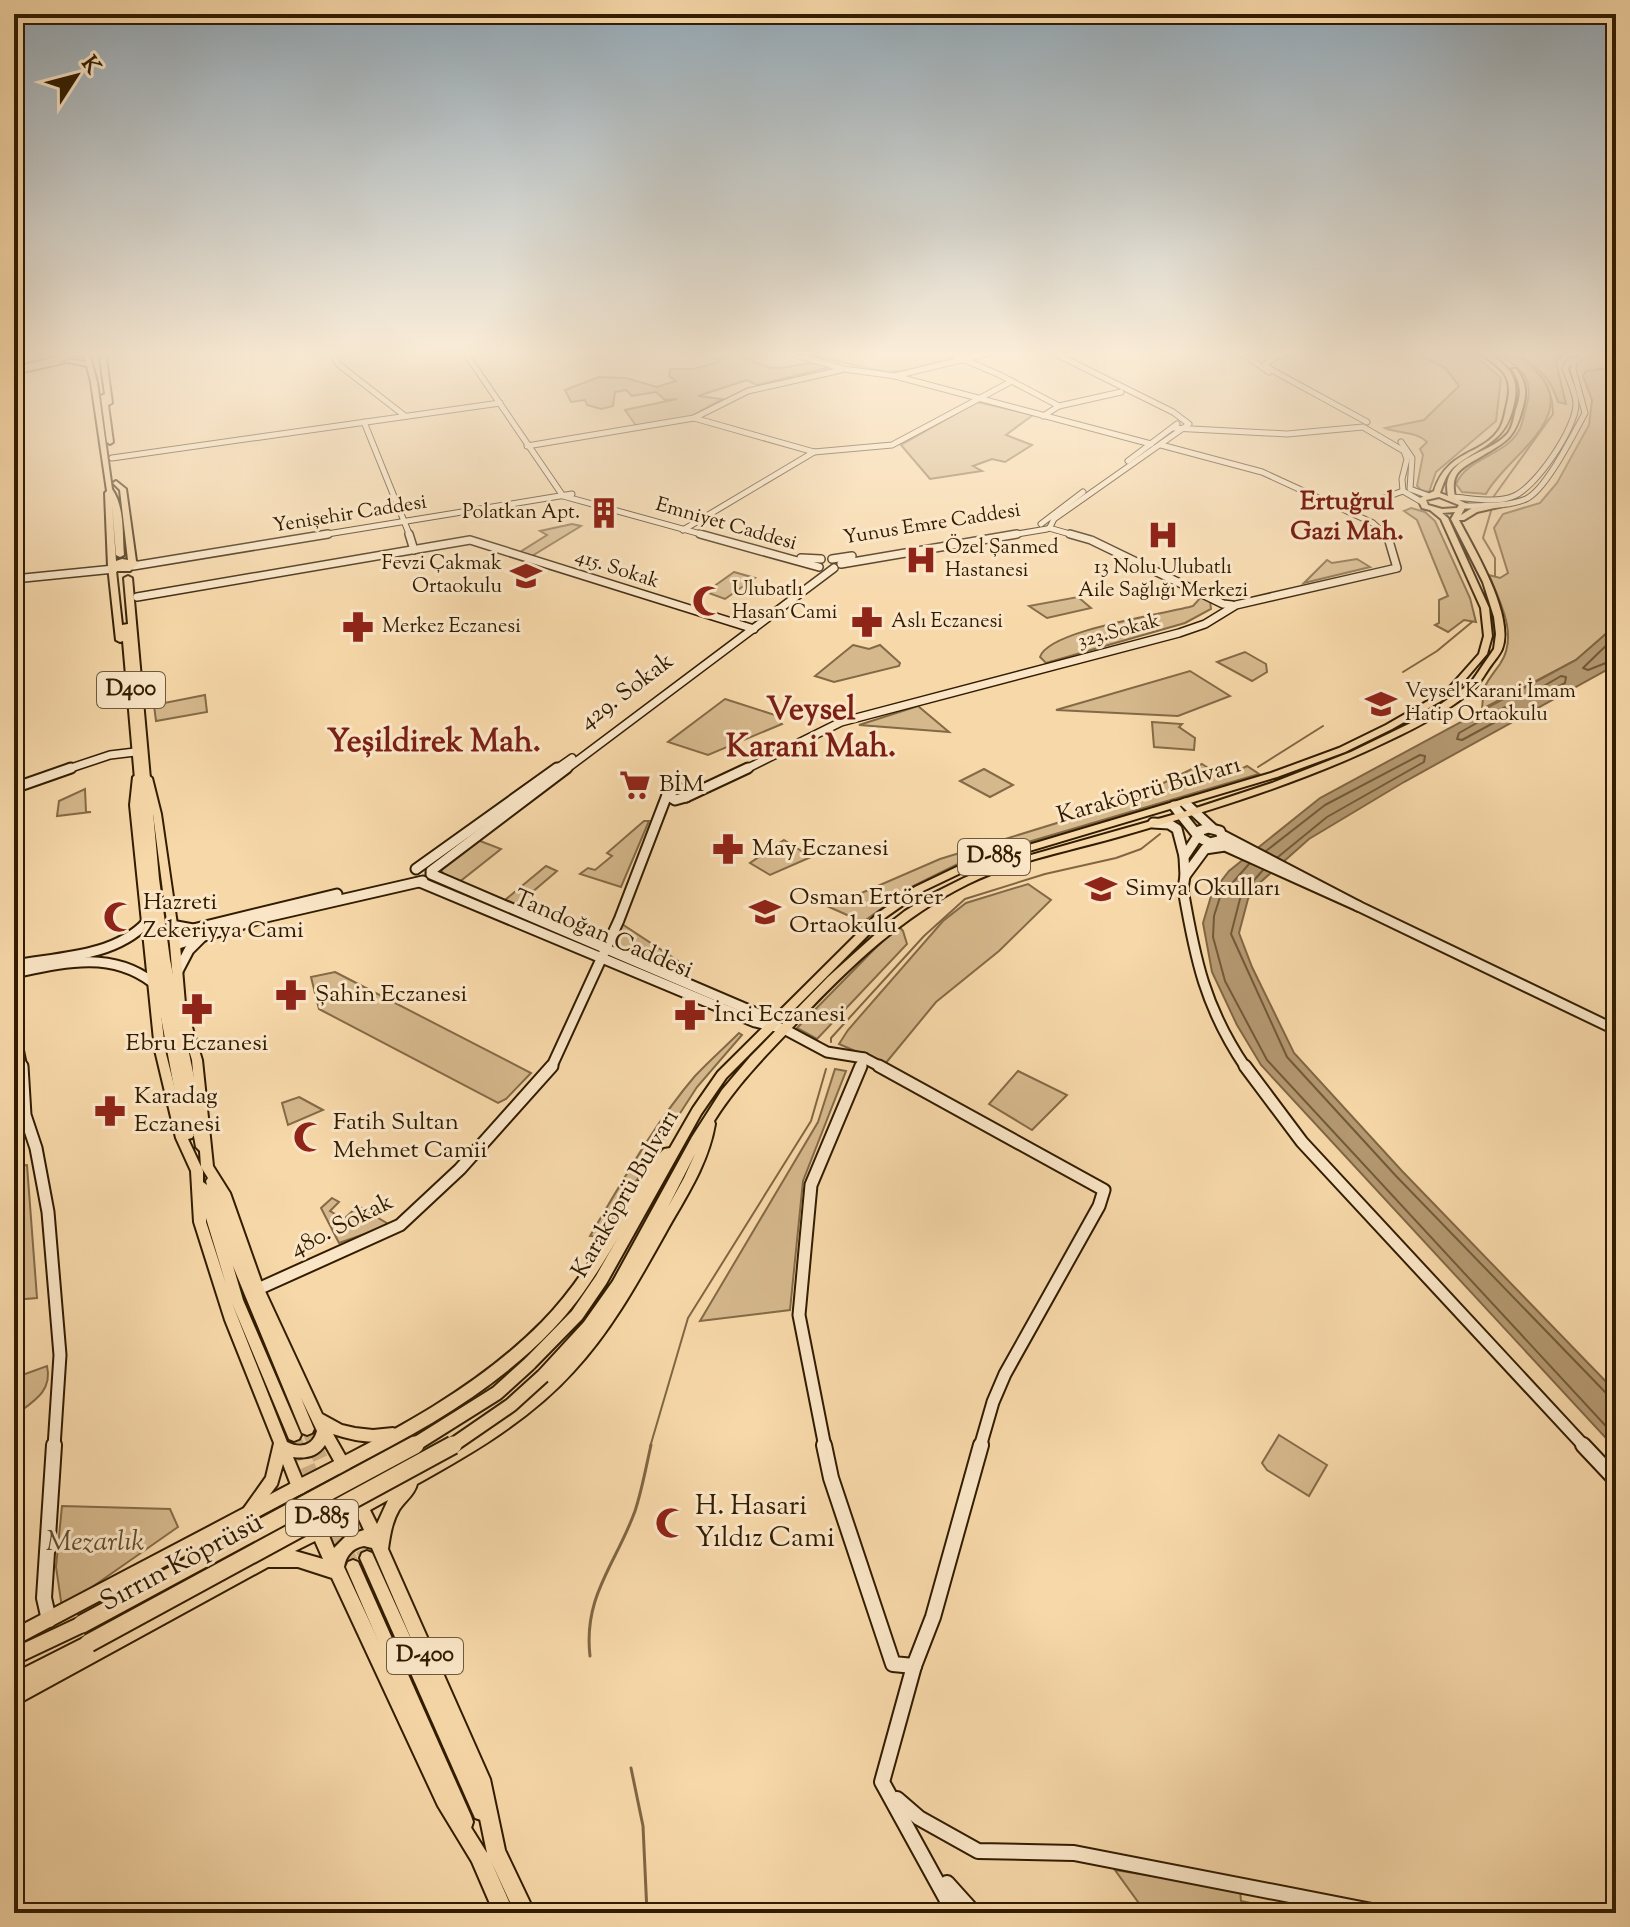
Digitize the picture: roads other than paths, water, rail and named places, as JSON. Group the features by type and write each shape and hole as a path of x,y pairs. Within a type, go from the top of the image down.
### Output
{"highway":[{"path":"106,441 123,565 137,597 133,661"},
{"path":"108,441 113,486"},
{"path":"1426,502 1437,492 1445,472 1457,460 1488,441"},
{"path":"1462,508 1452,497 1449,485 1454,475 1474,456 1497,441"},
{"path":"113,486 123,489 123,565"},
{"path":"1426,502 1452,497"},
{"path":"1426,502 1449,512 1462,508"},
{"name":"Karaköprü Bulvarı","path":"543,1376 574,1344 617,1287 710,1116 735,1081 875,939 913,909 944,889 1000,867 1150,823 1342,750 1450,692 1483,654 1488,636 1485,608 1444,518 1426,502"},
{"path":"1458,526 1462,516 1467,513 1508,504"},
{"path":"1458,526 1455,519 1462,508"},
{"name":"Karaköprü Bulvarı","path":"529,1364 577,1315 601,1280 681,1139 722,1075 862,933 901,901 933,881 992,858 1304,774 1360,751 1448,707 1474,684 1498,652 1500,622 1458,526"},
{"name":"D400","path":"123,565 145,796 156,963 187,1098"},
{"name":"D400","path":"133,661 135,752 142,772"},
{"path":"14,1697 423,1475 490,1435 527,1407 603,1329 681,1195 707,1140 710,1116"},
{"path":"14,1638 410,1429 464,1396 540,1333 566,1305 595,1264 655,1165 681,1139"},
{"name":"Sırrın Köprüsü","path":"14,1657 82,1624 431,1436 497,1393 529,1364"},
{"name":"Sırrın Köprüsü","path":"14,1682 437,1456 502,1412 543,1376"},
{"name":"D-400","path":"343,1464 362,1506 362,1558 444,1800 488,1853 525,1913"},
{"path":"362,1558 401,1493 423,1475"},
{"path":"299,1488 318,1530 362,1558"},
{"path":"262,1562 362,1558"},
{"name":"D-400","path":"362,1558 481,1779 488,1853 504,1913"}],"main road":[{"path":"112,458 232,441"},
{"path":"137,597 414,550 406,521 379,469 370,441"},
{"path":"526,441 566,494"},
{"path":"527,441 530,446"},
{"path":"530,446 560,441"},
{"path":"775,441 814,452 892,445 900,441"},
{"path":"1139,441 1151,444"},
{"name":"Yunus Emre Caddesi","path":"431,873 838,566 1045,527 1155,441"},
{"name":"Yunus Emre Caddesi","path":"820,563 1045,527 1166,441"},
{"path":"1389,441 1404,451 1407,459 1402,479 1403,491"},
{"path":"1393,441 1411,451 1415,462 1410,489 1426,502"},
{"path":"1452,497 1501,499 1519,494 1530,485 1557,441"},
{"path":"1462,508 1525,500 1559,461 1570,441"},
{"name":"323.Sokak","path":"659,815 683,795 806,742 841,722 1179,633 1205,624 1236,605 1397,568 1386,532 1348,511 1262,472 1161,445"},
{"path":"686,528 814,452"},
{"path":"1348,511 1403,491 1426,502"},
{"name":"Yenişehir Caddesi","path":"14,577 38,579 566,494"},
{"name":"Emniyet Caddesi","path":"566,494 820,563"},
{"path":"1045,527 1091,540 1223,604 1236,605"},
{"name":"415. Sokak","path":"414,550 470,540 754,629"},
{"path":"832,559 838,566"},
{"path":"820,563 838,566"},
{"name":"429. Sokak","path":"415,877 706,657"},
{"path":"14,788 110,755 135,752"},
{"path":"142,772 134,805 147,939 160,1050 182,1138 202,1169 224,1193 258,1289 316,1417 343,1464"},
{"path":"142,772 157,814 180,1004 197,1060 202,1169 200,1222 231,1320 299,1488"},
{"name":"480. Sokak","path":"258,1289 400,1225 460,1169 516,1104 550,1071 603,954 667,795 672,799 683,795"},
{"path":"1183,808 1246,852"},
{"path":"1183,808 1198,836 1246,852 1616,1030"},
{"path":"1150,823 1169,824 1177,829 1184,857 1183,889 1198,972 1235,1055 1264,1096 1313,1154 1616,1480"},
{"path":"1184,857 1201,830 1212,828"},
{"path":"1185,876 1201,849 1223,840 1224,836"},
{"name":"Tandoğan Caddesi","path":"415,877 431,873 733,1014 784,1029 827,1052 864,1058 1104,1190 1099,1206 1005,1374 993,1402 933,1617 914,1666"},
{"path":"171,925 193,929 415,877"},
{"path":"175,945 207,933 415,877"},
{"name":"Tandoğan Caddesi","path":"415,877 603,954"},
{"path":"113,946 132,938 146,923"},
{"path":"178,971 189,950 207,933"},
{"path":"14,965 147,939"},
{"path":"14,973 70,962 95,961 135,969 152,982"},
{"path":"14,1028 21,1057 25,1115 36,1148 48,1212 60,1355 44,1598 49,1620"},
{"path":"864,1058 811,1185 799,1315 831,1478 846,1532 893,1664 914,1666 882,1782 945,1887 954,1913"},
{"path":"187,1098 202,1169 237,1300 301,1432"},
{"path":"316,1417 342,1432 358,1436 375,1437 410,1429"},
{"path":"280,1445 292,1452 311,1451 319,1445 324,1430"},
{"path":"230,1525 257,1503 272,1480 280,1445"},
{"path":"891,1794 919,1818 978,1851 1074,1853 1382,1913"},
{"path":"945,1887 974,1913"}],"water":[{"path":"1616,625 1614,666 1404,782 1309,839 1255,887 1248,899 1239,933 1294,1053 1402,1171 1616,1392 1616,1449 1261,1065 1237,1025 1212,972 1203,923 1212,893 1229,871 1320,798 1576,660"}],"waterway":[{"path":"1494,496 1534,441"},
{"path":"1491,511 1483,538 1495,558 1495,576"},
{"path":"1403,672 1437,651 1472,622"},
{"path":"1258,767 1323,726"},
{"path":"831,1042 831,1038 924,936 965,899 1045,874 1116,858 1141,849 1160,834"},
{"path":"650,1447 688,1318 811,1121 826,1069"},
{"path":"590,1656 591,1615 635,1511 651,1445"},
{"path":"631,1768 643,1826 647,1913"}],"tunnel":[{"path":"125,553 128,578"},
{"path":"307,1429 315,1447"},
{"path":"294,1435 299,1447"},
{"path":"298,1445 353,1567"},
{"path":"314,1445 367,1558"}],"place":[{"name":"Polatkan Apt.","path":"604,513"},
{"name":"13 Nolu Ulubatlı Aile Sağlığı Merkezi","path":"1163,535"},
{"name":"Özel Şanmed Hastanesi","path":"921,560"},
{"name":"Fevzi Çakmak Ortaokulu","path":"526,576"},
{"name":"Ulubatlı Hasan Cami","path":"708,601"},
{"name":"Aslı Eczanesi","path":"867,622"},
{"name":"Merkez Eczanesi","path":"358,627"},
{"name":"Veysel Karani İmam Hatip Ortaokulu","path":"1381,704"},
{"name":"BİM","path":"635,785"},
{"name":"May Eczanesi","path":"728,849"},
{"name":"Simya Okulları","path":"1101,889"},
{"name":"Osman Ertörer Ortaokulu","path":"765,912"},
{"name":"Hazreti Zekeriyya Cami","path":"119,917"},
{"name":"Şahin Eczanesi","path":"291,995"},
{"name":"Ebru Eczanesi","path":"197,1009"},
{"name":"İnci Eczanesi","path":"690,1015"},
{"name":"Karadag Eczanesi","path":"110,1111"},
{"name":"Fatih Sultan Mehmet Camii","path":"309,1137"},
{"name":"H. Hasari Yıldız Cami","path":"671,1523"}],"district":[{"name":"Ertuğrul Gazi Mah.","path":"1347,517"},
{"name":"Veysel Karani Mah.","path":"811,730"},
{"name":"Yeşildirek Mah.","path":"434,743"}],"park label":[{"name":"Mezarlık","path":"95,1543"}]}
